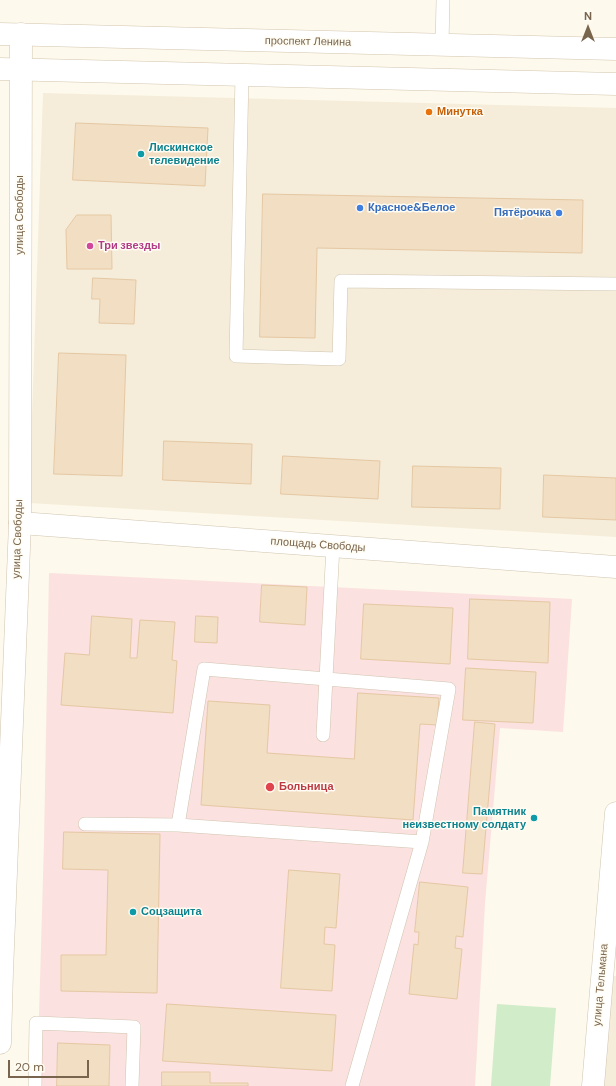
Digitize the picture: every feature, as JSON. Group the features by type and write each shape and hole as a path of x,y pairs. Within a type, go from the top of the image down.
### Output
{"street":[{"name":"проспект Ленина","path":"10,34 616,49"},
{"name":"улица Свободы","path":"0,1043 20,523 10,34"},
{"path":"10,69 616,84"},
{"name":"площадь Свободы","path":"20,523 616,566"},
{"name":"улица Тельмана","path":"593,1086 610,949 609,898 616,813"}],"lane":[{"path":"442,45 443,0"},
{"path":"242,75 236,356 340,360 341,281 616,284"},
{"path":"324,735 333,546"},
{"path":"178,825 204,670 449,688 422,842 352,1086"},
{"path":"85,824 178,825 422,842"},
{"path":"35,1086 36,1023 134,1027 132,1086"}],"shaded area":[{"path":"43,93 616,108 616,537 29,503"},
{"name":"Больница","path":"49,573 572,599 563,732 500,728 485,903 475,1086 37,1086 44,843"},
{"path":"611,976 616,976 616,1086 604,1086"}],"green space":[{"path":"497,1004 556,1008 550,1086 491,1086"}],"building":[{"name":"Лискинское телевидение","path":"76,123 208,128 205,186 73,180"},
{"path":"263,194 583,200 582,253 317,248 315,338 260,337"},
{"path":"77,215 111,215 112,269 67,269 66,230"},
{"path":"93,278 136,280 134,324 99,323 100,299 92,299"},
{"path":"59,353 126,355 122,476 54,474"},
{"path":"164,441 252,444 251,484 163,480"},
{"path":"283,456 380,461 378,499 281,494"},
{"path":"413,466 501,468 500,509 412,507"},
{"path":"544,475 616,478 616,520 543,517"},
{"path":"262,585 307,587 305,625 260,622"},
{"path":"470,599 550,602 548,663 468,659"},
{"path":"364,604 453,608 450,664 361,659"},
{"path":"92,616 132,619 130,658 137,658 140,620 175,622 172,660 177,661 173,713 61,705 65,653 89,655"},
{"path":"196,616 218,617 217,643 195,642"},
{"path":"466,668 536,672 533,723 463,720"},
{"path":"358,693 439,698 437,725 420,724 413,820 201,805 208,701 270,705 267,753 354,759"},
{"path":"475,722 495,724 482,874 463,873"},
{"name":"Соцзащита","path":"64,832 160,834 157,993 61,991 61,955 106,955 108,870 63,869"},
{"path":"289,870 340,874 336,928 325,927 324,944 335,945 332,991 281,988"},
{"path":"420,882 468,887 463,937 456,936 455,948 462,949 457,999 409,994 414,944 418,945 419,932 415,932"},
{"path":"167,1004 336,1015 332,1071 163,1061"},
{"path":"58,1043 110,1045 109,1086 57,1086"},
{"path":"162,1072 210,1072 210,1083 248,1083 248,1086 162,1086"}],"place":[{"name":"Минутка","path":"429,112"},
{"name":"Лискинское телевидение","path":"141,154"},
{"name":"Красное&Белое","path":"360,208"},
{"name":"Пятёрочка","path":"559,213"},
{"name":"Три звезды","path":"90,246"},
{"name":"Больница","path":"270,787"},
{"name":"Памятник неизвестному солдату","path":"534,818"},
{"name":"Соцзащита","path":"133,912"}]}
